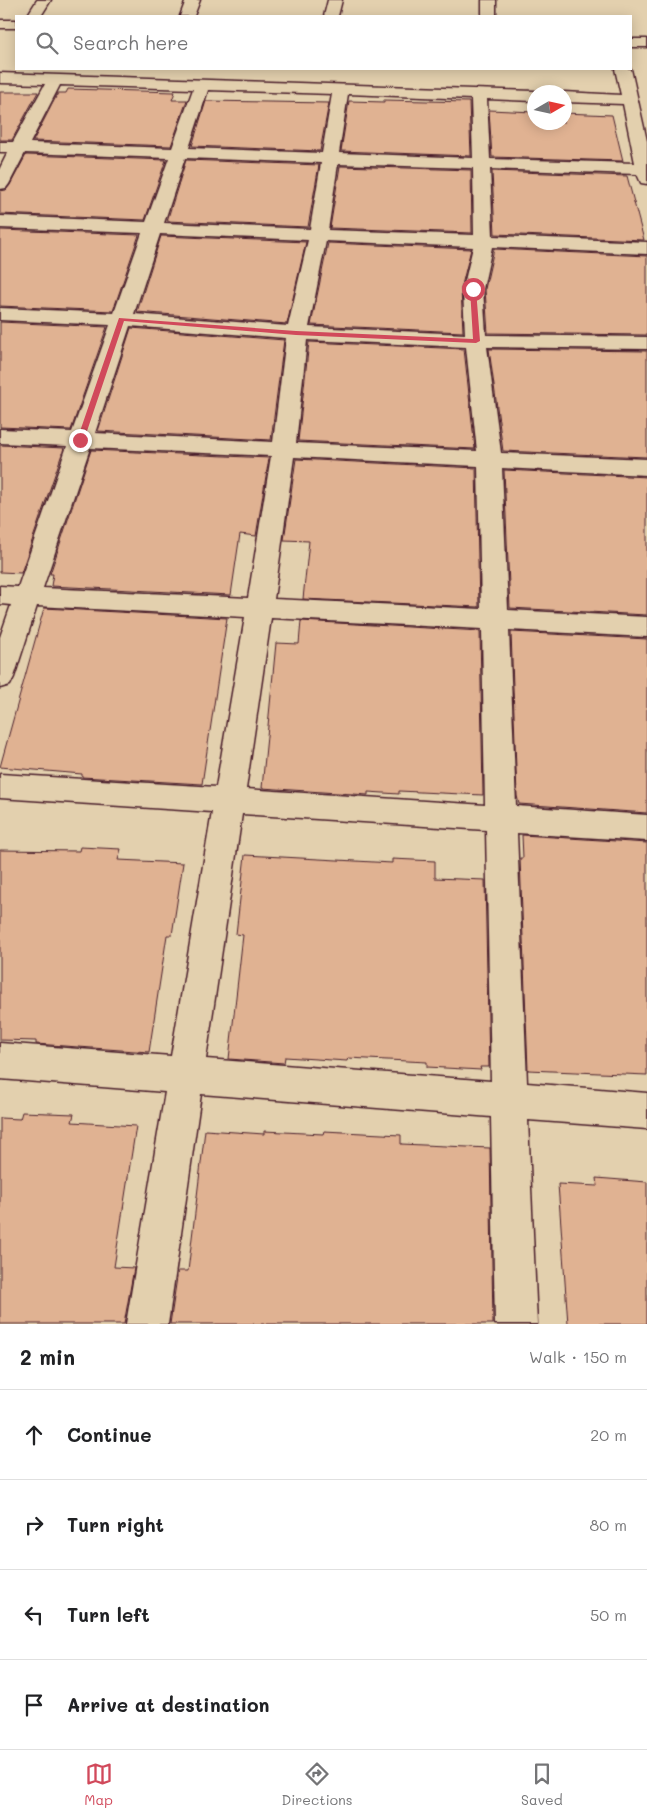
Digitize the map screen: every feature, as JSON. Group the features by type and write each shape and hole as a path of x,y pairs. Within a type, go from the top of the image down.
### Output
{"street":[{"path":"35,15 44,0"},
{"path":"187,15 193,0"},
{"path":"331,15 335,0"},
{"path":"489,0 490,15"},
{"path":"0,24 15,24"},
{"path":"632,43 647,43"},
{"path":"0,147 481,163 646,174 623,70"},
{"path":"0,78 56,80 128,75 202,84 527,96"},
{"path":"0,184 56,80"},
{"path":"0,676 202,84"},
{"path":"147,1324 284,450 296,333 318,235 341,89"},
{"path":"479,94 484,242 473,289 476,341 490,460 516,1324"},
{"path":"572,97 630,100"},
{"path":"0,222 647,248"},
{"path":"0,314 122,320 296,333 476,341 647,343"},
{"path":"0,436 647,467"},
{"path":"0,595 647,627"},
{"path":"0,786 501,817 647,828"},
{"path":"0,1061 647,1111"}],"building":[{"path":"68,89 175,92 172,100 187,100 171,146 33,141 58,93 66,93"},
{"path":"0,92 38,92 12,140 0,140"},
{"path":"384,100 469,102 471,156 341,151 349,101 384,102"},
{"path":"206,101 329,103 320,151 192,146"},
{"path":"489,110 527,112 527,130 572,130 572,113 612,115 623,161 492,157"},
{"path":"26,155 166,160 145,220 0,214 0,191 6,190 10,185"},
{"path":"186,160 319,165 308,227 167,221"},
{"path":"340,166 471,170 472,233 330,228"},
{"path":"492,171 627,176 644,240 495,234"},
{"path":"0,230 139,235 113,311 0,306"},
{"path":"161,236 306,242 287,324 137,312"},
{"path":"328,243 471,249 461,289 463,332 311,325"},
{"path":"494,249 647,256 647,335 488,333 485,289"},
{"path":"0,322 107,327 71,430 0,427"},
{"path":"131,328 284,340 271,440 98,431"},
{"path":"309,342 464,349 475,449 298,441"},
{"path":"489,349 647,351 647,457 503,451"},
{"path":"0,445 64,448 21,573 0,572"},
{"path":"91,450 269,458 256,536 240,534 231,595 51,586 53,574 50,574"},
{"path":"296,459 476,468 479,607 303,599 309,541 284,540"},
{"path":"504,470 647,477 647,615 510,608"},
{"path":"44,608 227,618 202,784 82,777 82,774 0,767"},
{"path":"301,621 480,631 483,795 399,791 399,794 368,792 368,795 262,788 276,643 299,644"},
{"path":"511,632 647,639 647,813 519,804 517,796"},
{"path":"522,835 647,843 647,1075 528,1070 520,858 523,858"},
{"path":"80,847 121,849 118,860 183,863 172,935 167,935 149,1052 36,1044 36,1041 0,1040 0,850 79,851"},
{"path":"245,855 392,863 392,859 435,861 435,878 485,880 489,1067 480,1067 481,1070 427,1067 427,1062 348,1058 347,1061 285,1057 284,1063 229,1059 243,935 236,934"},
{"path":"22,1112 74,1114 72,1122 136,1126 114,1267 134,1268 124,1324 0,1324 0,1118 20,1119"},
{"path":"205,1130 264,1134 264,1131 323,1134 324,1131 401,1135 401,1144 490,1148 493,1324 170,1324 178,1271 188,1271"},
{"path":"596,1178 647,1182 647,1324 568,1324 558,1184 597,1186"}],"route":[{"path":"80,440 122,320 296,333 476,341 473,289"}]}
